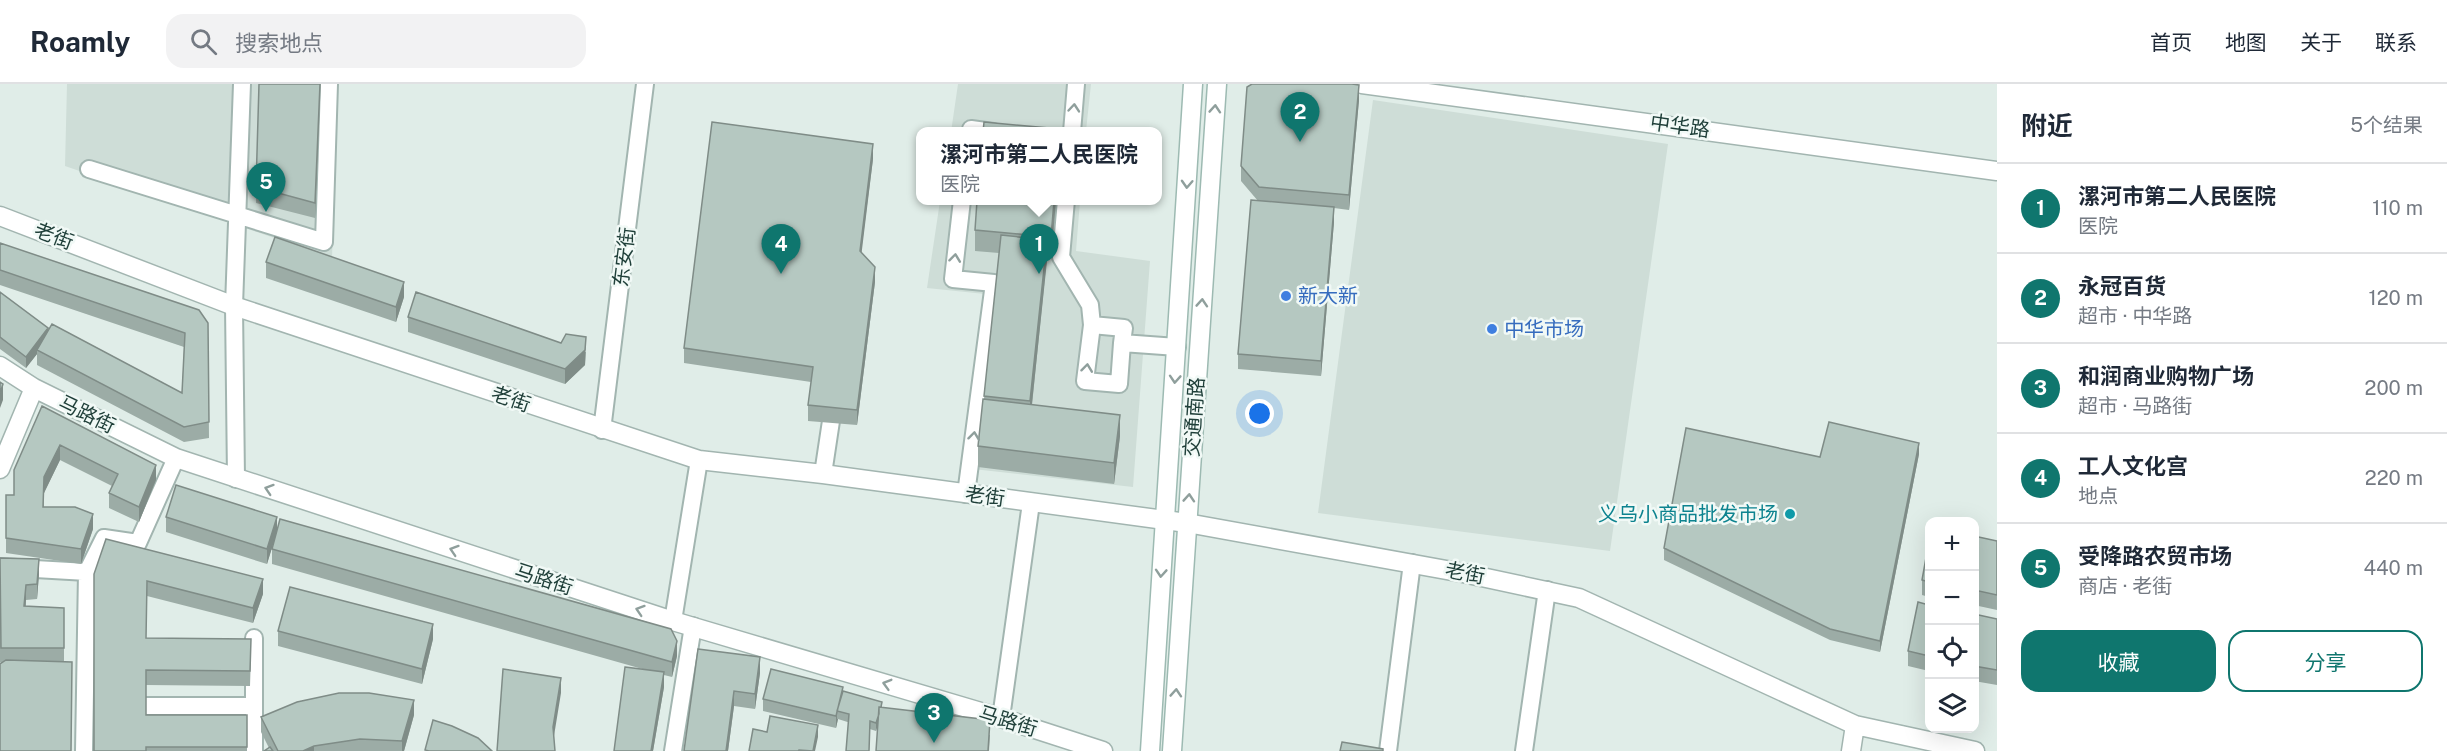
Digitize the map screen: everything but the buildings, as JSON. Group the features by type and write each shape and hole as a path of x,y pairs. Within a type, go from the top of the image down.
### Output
{"street":[{"path":"237,479 234,306 242,84"},
{"path":"89,169 324,242 329,84"},
{"name":"东安街","path":"602,430 645,84"},
{"path":"1072,127 1076,84"},
{"name":"交通南路","path":"1149,751 1193,84"},
{"name":"交通南路","path":"1172,751 1217,84"},
{"name":"中华路","path":"1362,84 1997,171"},
{"path":"962,205 953,279 994,283 966,494"},
{"path":"1066,205 1061,257 1090,305 1092,325 1085,381 1119,384 1124,328 1092,325"},
{"name":"老街","path":"0,216 234,306 602,430 699,460 823,474 1187,523 1412,563 1547,590 1579,598 1855,726 1975,751"},
{"path":"1122,343 1177,347"},
{"name":"马路街","path":"0,366 34,388 176,458 673,621 1001,718 1103,751"},
{"path":"823,474 837,381"},
{"path":"0,468 34,388"},
{"path":"84,751 87,572 104,538 138,543 176,458"},
{"path":"673,621 699,460"},
{"path":"1001,718 1031,502"},
{"path":"1388,751 1412,563"},
{"path":"0,567 87,572"},
{"path":"1524,751 1547,590"},
{"path":"673,751 693,626"},
{"path":"254,638 254,751"},
{"path":"85,705 254,706"},
{"path":"1851,751 1855,726"}],"shaded area":[{"path":"67,84 338,84 332,258 65,166"},
{"path":"958,84 1091,84 1086,127 952,127"},
{"name":"中华市场","path":"1373,100 1668,144 1610,551 1318,513"},
{"path":"939,205 1080,205 1076,251 1150,261 1133,487 964,468 985,294 927,288"}],"place":[{"name":"永冠百货","path":"1300,142"},
{"name":"受降路农贸市场","path":"266,212"},
{"name":"工人文化宫","path":"781,274"},
{"name":"漯河市第二人民医院","path":"1039,274"},
{"name":"新大新","path":"1286,296"},
{"name":"中华市场","path":"1492,329"},
{"name":"义乌小商品批发市场","path":"1790,514"},
{"name":"和润商业购物广场","path":"934,743"}]}
